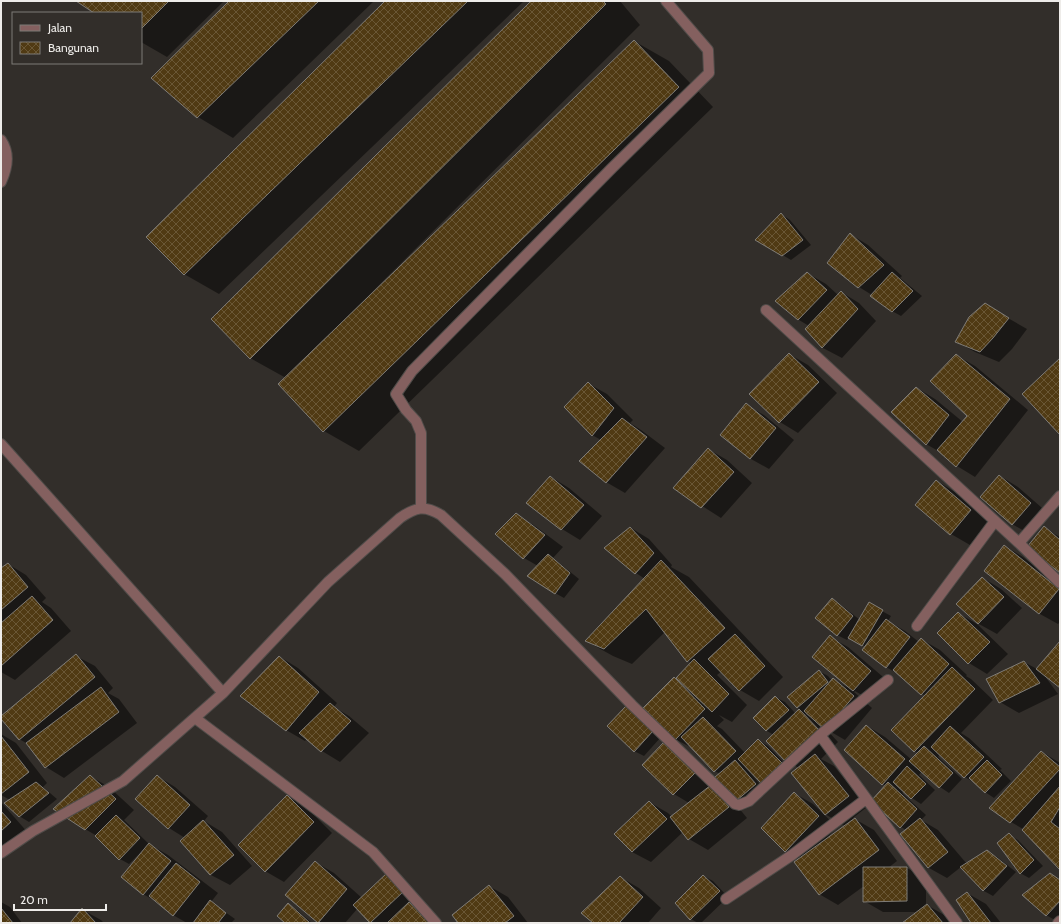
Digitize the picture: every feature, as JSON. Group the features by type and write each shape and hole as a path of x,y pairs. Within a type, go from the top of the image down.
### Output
{"street":[{"path":"421,508 421,434 416,422 396,394 412,372 612,168 709,73 708,50 666,1"},
{"path":"1,140 7,156 6,167 1,182"},
{"path":"766,310 1019,543 1060,583"},
{"path":"1,444 223,693"},
{"path":"1019,543 1060,496"},
{"path":"1,853 34,831 123,781 223,693 328,582 400,518 412,510 421,508 432,510 441,515 505,574 632,705 735,804 739,805 749,801 820,735 888,680"},
{"path":"917,626 995,521"},
{"path":"195,718 373,852 436,923"},
{"path":"820,735 957,923"},
{"path":"726,899 792,855 866,799"}],"building":[{"path":"76,1 169,1 142,28 142,12 92,12"},
{"path":"229,1 319,1 197,118 151,78"},
{"path":"385,1 468,1 184,275 146,237"},
{"path":"531,1 603,1 606,4 250,359 211,319"},
{"path":"634,40 679,87 323,432 278,384"},
{"path":"781,213 803,240 782,256 755,240"},
{"path":"850,233 884,265 858,288 827,263"},
{"path":"807,272 827,290 798,320 775,301"},
{"path":"892,272 913,291 892,312 870,296"},
{"path":"841,291 858,309 822,348 805,329"},
{"path":"985,303 1009,318 980,352 955,342 969,317"},
{"path":"789,353 819,382 779,423 749,394"},
{"path":"956,354 1010,399 956,467 937,450 967,416 930,381"},
{"path":"1060,358 1060,435 1022,394"},
{"path":"588,382 614,408 592,436 564,407"},
{"path":"916,387 949,415 926,445 891,412"},
{"path":"746,403 776,428 750,459 720,435"},
{"path":"622,418 647,437 606,483 579,461"},
{"path":"708,448 734,472 701,508 673,488"},
{"path":"999,475 1031,503 1012,525 980,497"},
{"path":"550,476 584,505 561,530 526,503"},
{"path":"936,480 971,510 950,535 915,505"},
{"path":"516,513 545,535 523,559 495,534"},
{"path":"1044,526 1060,540 1060,573 1027,547"},
{"path":"630,527 654,553 635,574 604,548"},
{"path":"1004,545 1059,589 1039,614 984,571"},
{"path":"548,554 570,573 555,594 527,576"},
{"path":"661,560 725,628 687,662 646,609 604,649 585,641"},
{"path":"8,563 28,587 1,610 1,568"},
{"path":"982,577 1004,597 978,624 956,604"},
{"path":"32,596 53,620 1,666 1,623"},
{"path":"832,598 853,616 837,636 815,618"},
{"path":"869,602 883,610 862,646 848,638"},
{"path":"958,612 990,642 968,664 937,633"},
{"path":"886,619 910,637 886,668 862,650"},
{"path":"735,634 765,666 739,691 708,659"},
{"path":"830,635 871,671 853,691 812,657"},
{"path":"921,638 949,664 921,695 893,670"},
{"path":"1060,641 1060,688 1036,669"},
{"path":"76,654 95,677 19,740 1,719 1,716"},
{"path":"279,656 319,692 286,731 240,696"},
{"path":"694,659 729,694 712,712 676,678"},
{"path":"1024,661 1040,683 999,703 986,679"},
{"path":"952,667 975,689 914,752 891,730"},
{"path":"819,670 828,682 797,708 787,697"},
{"path":"674,677 705,709 675,740 643,708"},
{"path":"833,678 854,696 825,730 804,711"},
{"path":"101,687 119,712 45,768 26,743"},
{"path":"775,696 789,710 766,731 753,718"},
{"path":"330,703 351,721 321,752 299,733"},
{"path":"626,706 653,731 634,752 607,726"},
{"path":"799,709 820,731 787,763 766,741"},
{"path":"703,717 736,751 714,772 681,737"},
{"path":"866,725 905,759 882,785 844,750"},
{"path":"950,726 984,757 964,778 931,747"},
{"path":"1,736 29,772 1,794"},
{"path":"758,739 782,763 761,783 738,759"},
{"path":"664,742 695,773 673,795 642,765"},
{"path":"924,746 953,773 939,788 909,761"},
{"path":"1041,751 1060,767 1060,769 1010,823 989,808"},
{"path":"815,754 849,796 825,815 791,773"},
{"path":"735,760 756,784 736,801 715,777"},
{"path":"987,760 1002,775 985,793 969,778"},
{"path":"907,766 926,784 911,799 893,782"},
{"path":"90,775 116,799 85,830 53,809"},
{"path":"157,775 190,805 168,829 135,799"},
{"path":"36,782 49,793 19,817 4,803"},
{"path":"888,782 917,809 900,828 871,801"},
{"path":"711,785 729,807 688,840 670,817"},
{"path":"1060,786 1060,807 1051,822 1060,829 1060,870 1022,830"},
{"path":"794,792 819,816 785,852 761,828"},
{"path":"287,795 314,822 265,872 238,845"},
{"path":"649,801 667,819 632,852 614,834"},
{"path":"1,811 11,822 1,831"},
{"path":"116,815 140,838 119,860 95,836"},
{"path":"855,818 879,850 819,895 794,862"},
{"path":"920,818 948,852 928,868 900,834"},
{"path":"203,820 234,855 210,875 180,841"},
{"path":"1009,833 1034,860 1020,874 997,843"},
{"path":"149,843 171,861 143,895 121,877"},
{"path":"987,850 1007,866 983,891 960,867"},
{"path":"315,861 347,889 318,923 285,895"},
{"path":"176,863 200,882 173,916 149,896"},
{"path":"863,867 907,867 907,901 863,902"},
{"path":"387,873 404,891 370,923 353,905"},
{"path":"1050,873 1060,880 1060,901 1046,916 1022,895"},
{"path":"703,875 720,891 690,920 675,903"},
{"path":"620,876 643,897 619,923 593,923 581,913"},
{"path":"489,885 514,916 505,923 458,923 452,915"},
{"path":"967,892 991,923 971,923 956,900"},
{"path":"210,900 226,913 218,923 193,923"},
{"path":"409,902 429,923 387,923"},
{"path":"288,903 310,923 285,923 277,916"},
{"path":"927,904 943,923 902,923"},
{"path":"1,908 13,923 1,923"},
{"path":"82,908 96,923 70,923"}]}
